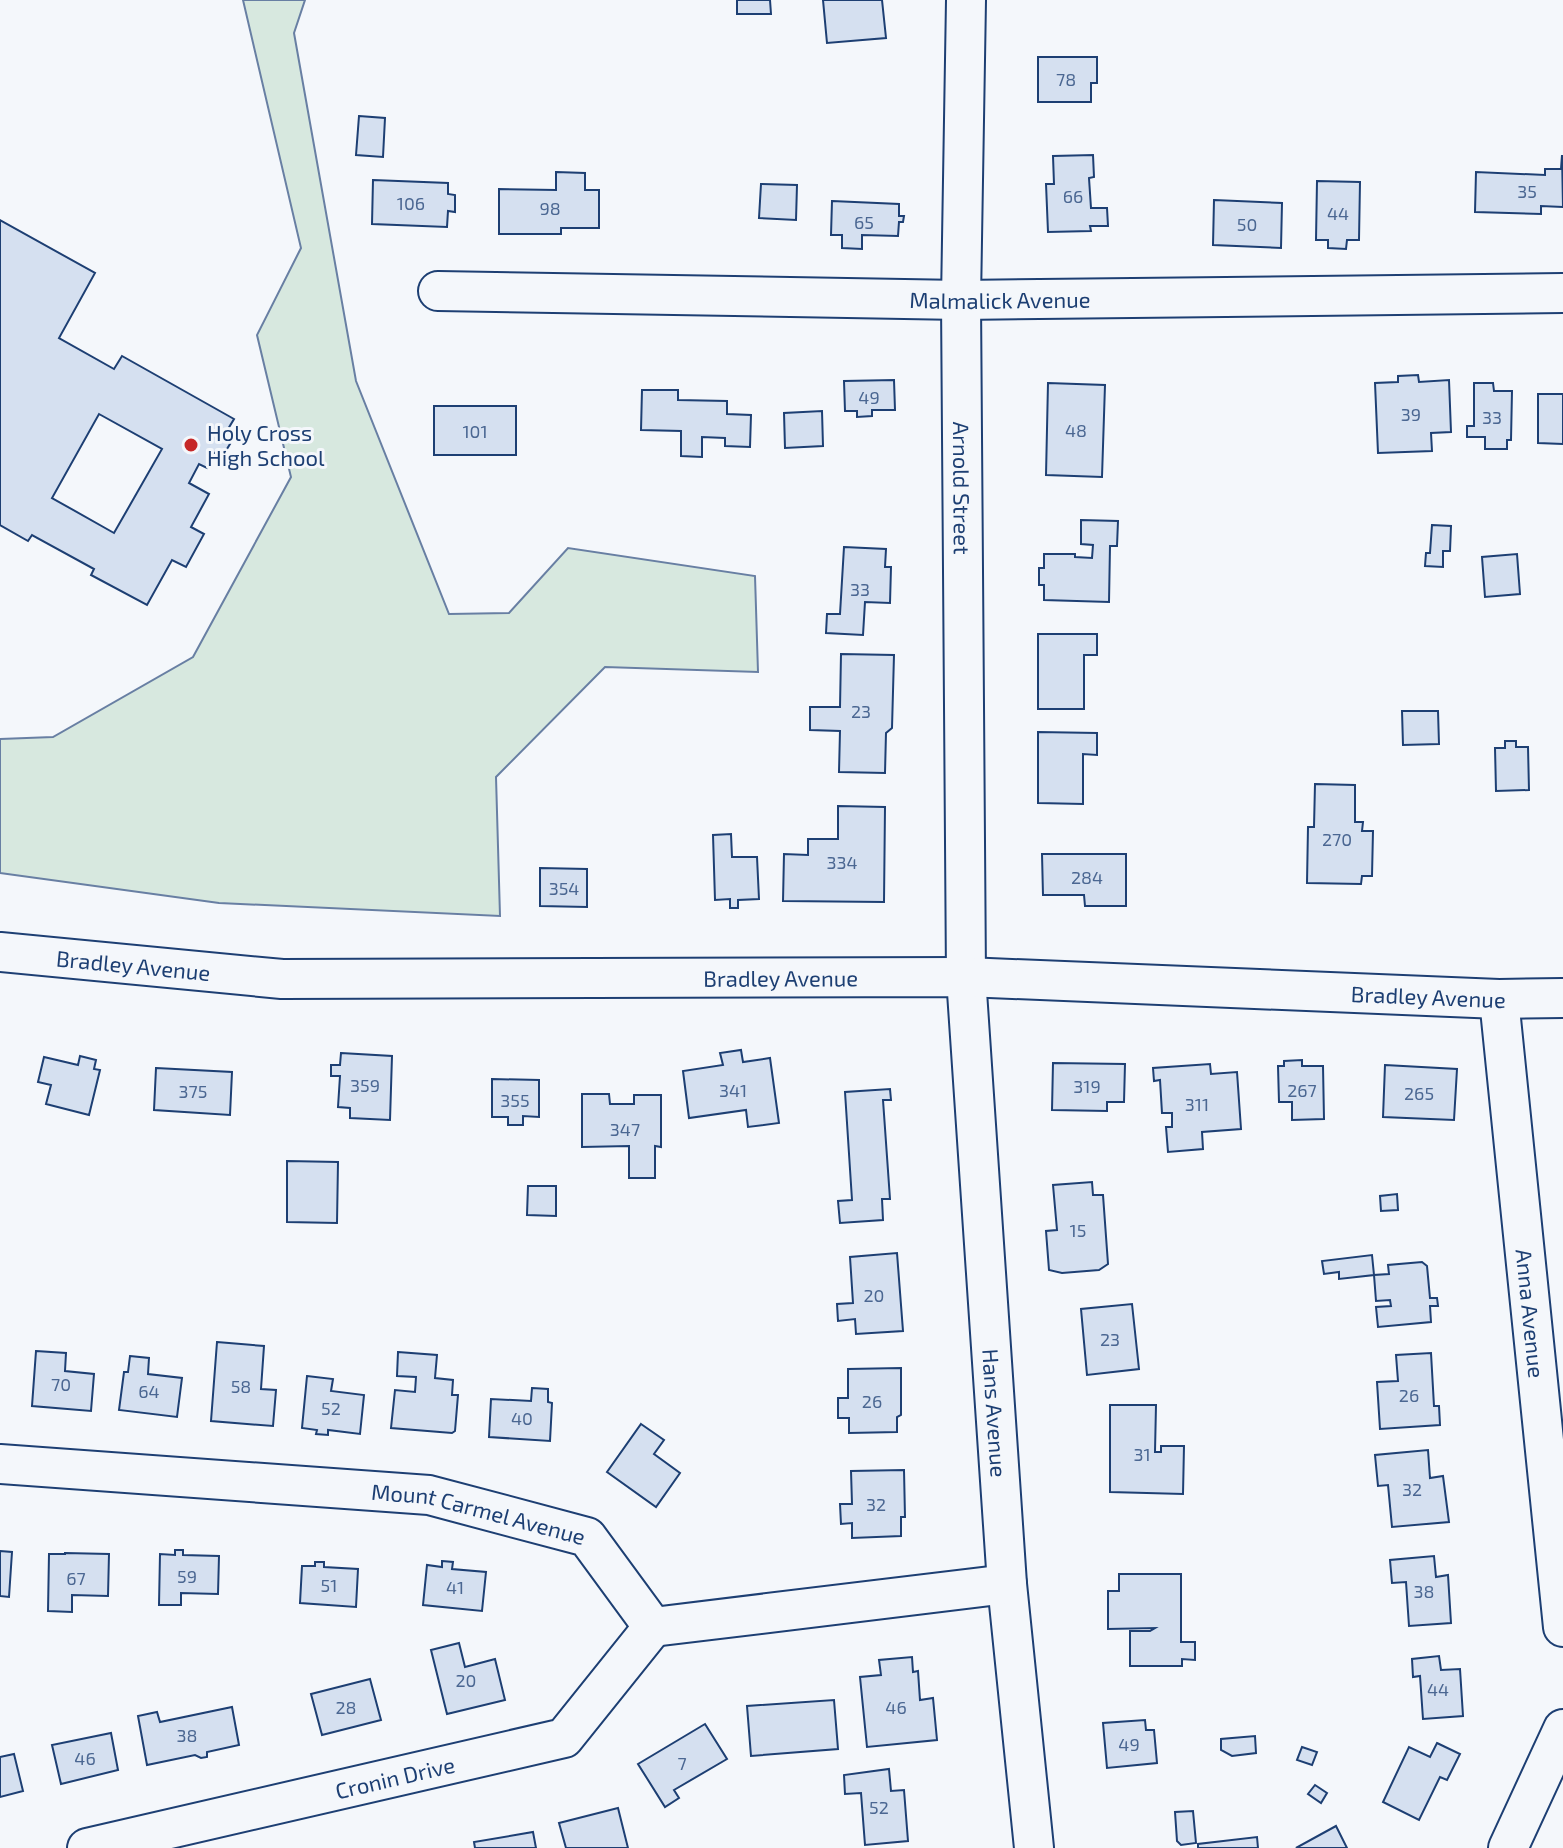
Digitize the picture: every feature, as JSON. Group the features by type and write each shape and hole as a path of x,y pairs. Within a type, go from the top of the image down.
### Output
{"street":[{"name":"Arnold Street","path":"966,0 961,300 966,977"},
{"name":"Malmalick Avenue","path":"438,291 961,300 1563,293"},
{"name":"Bradley Avenue","path":"0,952 282,979 966,977 1499,999 1563,998"},
{"name":"Hans Avenue","path":"966,977 1007,1584 1034,1848"},
{"name":"Anna Avenue","path":"1499,999 1563,1627"},
{"name":"Mount Carmel Avenue","path":"0,1464 429,1495 587,1537 653,1627"},
{"path":"653,1627 1007,1584"},
{"name":"Cronin Drive","path":"87,1848 564,1738 653,1627"},
{"path":"1508,1848 1563,1729"}],"shaded area":[{"path":"243,0 305,0 294,33 356,381 449,614 509,613 568,548 755,576 758,672 605,667 496,777 500,916 219,903 0,873 0,739 53,737 193,657 291,477 257,335 301,248"}],"building":[{"path":"737,0 770,0 771,14 737,14"},
{"path":"823,0 882,0 886,38 827,43"},
{"path":"1038,57 1097,57 1097,83 1091,83 1091,102 1038,102"},
{"path":"359,116 385,118 383,157 356,155"},
{"path":"1093,155 1094,177 1089,178 1091,208 1107,208 1108,226 1090,226 1091,231 1048,232 1046,184 1054,184 1053,156"},
{"path":"1562,155 1563,207 1541,206 1541,214 1475,212 1476,172 1545,175 1545,169 1561,169"},
{"path":"556,172 585,173 585,190 599,190 599,228 561,228 561,234 499,234 499,189 556,190"},
{"path":"373,180 448,183 448,194 455,195 455,212 448,211 447,227 372,224"},
{"path":"1317,181 1360,182 1359,240 1347,240 1346,249 1328,248 1328,240 1316,240"},
{"path":"761,184 797,185 796,220 759,218"},
{"path":"1214,200 1282,203 1281,248 1213,245"},
{"path":"832,201 899,204 899,216 904,216 903,222 899,222 898,236 862,235 862,249 842,248 842,235 831,235"},
{"path":"0,220 95,273 59,338 114,369 122,356 234,419 222,439 230,444 222,457 215,453 207,468 199,464 189,483 209,494 191,527 204,534 186,567 172,560 147,605 91,575 94,569 32,535 28,541 0,525","holes":["99,414 162,449 114,533 52,498"]},
{"path":"1418,375 1419,382 1449,380 1451,432 1431,433 1432,451 1378,453 1375,383 1398,382 1398,376"},
{"path":"894,380 895,410 872,410 872,416 857,417 857,411 845,411 844,381"},
{"path":"1048,383 1105,385 1102,477 1046,475"},
{"path":"1474,383 1493,383 1494,391 1512,391 1511,440 1507,440 1507,449 1485,449 1485,437 1467,437 1467,426 1474,426"},
{"path":"642,390 678,390 678,400 727,401 727,414 751,415 750,447 725,446 725,438 702,437 702,457 681,456 681,431 641,430"},
{"path":"1538,394 1563,394 1563,444 1538,443"},
{"path":"434,406 516,406 516,455 434,455"},
{"path":"822,411 823,446 785,448 784,413"},
{"path":"1081,520 1118,521 1117,546 1110,546 1109,602 1044,600 1044,585 1039,585 1039,568 1044,568 1044,554 1075,554 1075,557 1092,558 1093,545 1081,544"},
{"path":"1432,525 1451,526 1450,551 1443,551 1443,567 1425,566 1426,553 1430,553"},
{"path":"844,547 886,549 885,567 891,567 890,603 865,602 863,635 826,633 827,614 840,614"},
{"path":"1517,554 1520,594 1485,597 1482,557"},
{"path":"1038,634 1097,634 1097,655 1084,655 1084,709 1038,709"},
{"path":"841,654 894,655 892,728 886,733 885,773 839,772 840,731 810,730 810,707 840,707"},
{"path":"1402,711 1438,711 1439,744 1403,745"},
{"path":"1038,732 1097,733 1097,755 1083,754 1083,804 1038,803"},
{"path":"1505,741 1516,741 1516,747 1528,747 1529,790 1496,791 1495,748 1505,748"},
{"path":"1315,784 1355,785 1355,822 1363,822 1362,831 1373,831 1372,876 1362,876 1361,884 1307,883 1308,827 1314,827"},
{"path":"838,806 885,807 884,902 783,901 784,854 808,855 808,839 838,839"},
{"path":"731,834 732,857 757,857 759,899 738,900 738,908 730,908 730,899 715,900 713,835"},
{"path":"1042,854 1126,854 1126,906 1085,906 1084,895 1043,895"},
{"path":"540,868 587,869 587,907 540,906"},
{"path":"741,1050 743,1062 770,1058 779,1123 748,1127 746,1110 689,1118 683,1071 723,1065 720,1053"},
{"path":"341,1053 392,1056 390,1120 350,1118 350,1108 338,1107 340,1076 331,1076 331,1065 340,1065"},
{"path":"80,1056 96,1060 94,1069 100,1070 89,1115 46,1104 51,1085 38,1082 44,1057 78,1065"},
{"path":"1302,1060 1302,1066 1323,1066 1324,1119 1292,1120 1292,1102 1279,1102 1278,1066 1284,1066 1284,1061"},
{"path":"1053,1063 1125,1064 1124,1102 1107,1102 1107,1111 1052,1110"},
{"path":"1210,1064 1211,1074 1237,1072 1241,1129 1202,1132 1203,1149 1168,1152 1166,1127 1172,1127 1172,1113 1162,1113 1160,1080 1154,1081 1153,1068"},
{"path":"1385,1065 1457,1069 1454,1120 1383,1117"},
{"path":"156,1068 232,1072 230,1115 154,1110"},
{"path":"492,1079 539,1080 539,1117 523,1116 523,1125 508,1125 508,1117 492,1117"},
{"path":"890,1089 891,1100 883,1100 890,1199 882,1199 883,1220 840,1223 838,1201 852,1200 845,1092"},
{"path":"582,1094 609,1094 610,1104 634,1104 634,1095 661,1095 661,1147 655,1146 655,1178 629,1178 629,1146 582,1147"},
{"path":"287,1161 338,1162 337,1223 287,1222"},
{"path":"1092,1182 1093,1195 1103,1195 1108,1264 1099,1270 1062,1273 1049,1270 1046,1231 1057,1230 1053,1185"},
{"path":"528,1186 556,1186 556,1216 527,1215"},
{"path":"1397,1194 1398,1210 1381,1211 1380,1196"},
{"path":"897,1253 903,1331 856,1334 855,1319 838,1321 837,1304 853,1303 850,1257"},
{"path":"1372,1255 1374,1275 1339,1279 1339,1272 1324,1274 1322,1261"},
{"path":"1422,1262 1427,1266 1430,1298 1437,1298 1438,1306 1430,1306 1431,1322 1378,1327 1376,1307 1391,1306 1390,1300 1376,1301 1374,1275 1389,1274 1388,1265"},
{"path":"1132,1304 1139,1369 1087,1375 1081,1309"},
{"path":"217,1342 264,1346 261,1389 276,1390 273,1426 211,1421"},
{"path":"36,1351 66,1353 65,1371 94,1374 91,1411 32,1406"},
{"path":"398,1352 437,1355 435,1378 453,1380 452,1395 458,1395 455,1431 391,1428 395,1390 415,1392 416,1377 397,1376"},
{"path":"1431,1353 1434,1406 1439,1406 1440,1425 1380,1429 1377,1382 1398,1381 1396,1355"},
{"path":"130,1356 149,1358 148,1374 182,1378 177,1417 119,1410 124,1372 128,1372"},
{"path":"901,1368 901,1415 897,1417 897,1432 849,1433 849,1418 838,1418 838,1398 848,1398 848,1369"},
{"path":"307,1376 333,1379 331,1391 364,1395 360,1434 328,1430 328,1435 316,1434 317,1430 302,1428"},
{"path":"532,1388 548,1389 548,1402 552,1403 550,1441 489,1437 491,1399 531,1401"},
{"path":"1110,1405 1156,1405 1155,1452 1161,1452 1161,1446 1184,1446 1183,1494 1110,1492"},
{"path":"641,1424 664,1440 654,1454 680,1473 656,1507 607,1472"},
{"path":"1428,1450 1430,1478 1443,1476 1449,1522 1392,1527 1388,1485 1378,1486 1375,1455"},
{"path":"904,1470 905,1517 901,1517 901,1536 852,1538 852,1523 841,1524 840,1504 852,1504 851,1471"},
{"path":"175,1550 183,1550 183,1555 219,1556 218,1594 181,1593 181,1605 159,1605 160,1554 175,1555"},
{"path":"0,1551 12,1552 9,1597 0,1596"},
{"path":"49,1554 109,1554 108,1596 72,1595 72,1612 48,1611"},
{"path":"1434,1556 1436,1577 1448,1575 1451,1623 1409,1626 1406,1582 1392,1583 1390,1560"},
{"path":"442,1561 453,1562 452,1569 486,1572 482,1611 423,1605 427,1565 442,1567"},
{"path":"315,1562 324,1562 324,1567 358,1569 356,1607 300,1603 302,1566 315,1566"},
{"path":"1119,1574 1181,1574 1181,1642 1195,1642 1195,1660 1182,1659 1182,1666 1130,1666 1130,1631 1155,1628 1108,1629 1108,1591 1119,1591"},
{"path":"459,1643 465,1667 495,1659 505,1700 447,1714 431,1650"},
{"path":"1439,1656 1441,1670 1460,1669 1463,1716 1423,1719 1420,1676 1413,1677 1412,1659"},
{"path":"912,1657 913,1672 918,1671 920,1700 933,1698 937,1740 867,1747 860,1677 881,1675 879,1660"},
{"path":"370,1679 381,1720 322,1735 311,1694"},
{"path":"834,1700 838,1749 751,1756 747,1706"},
{"path":"232,1707 239,1745 207,1752 207,1757 195,1755 147,1765 138,1716 157,1712 160,1722"},
{"path":"1145,1720 1146,1730 1154,1730 1157,1763 1107,1768 1103,1723"},
{"path":"705,1724 727,1759 674,1790 679,1798 665,1807 638,1764"},
{"path":"111,1733 118,1770 61,1784 52,1745"},
{"path":"1255,1736 1256,1753 1232,1756 1221,1750 1221,1739"},
{"path":"1437,1743 1460,1754 1447,1780 1440,1777 1419,1820 1383,1802 1409,1747 1430,1757"},
{"path":"1302,1747 1317,1752 1312,1765 1297,1760"},
{"path":"14,1754 23,1791 0,1797 0,1757"},
{"path":"889,1769 891,1791 904,1790 908,1841 865,1845 861,1793 845,1794 844,1775"},
{"path":"1315,1785 1327,1793 1321,1803 1308,1794"},
{"path":"618,1808 628,1848 566,1848 559,1823"},
{"path":"1193,1811 1196,1843 1181,1845 1177,1841 1175,1812"},
{"path":"1336,1826 1347,1848 1296,1848"},
{"path":"533,1832 536,1848 475,1848 474,1842"},
{"path":"1257,1837 1258,1848 1198,1848 1198,1844"}],"place":[{"name":"Holy Cross High School","path":"191,445"}]}
